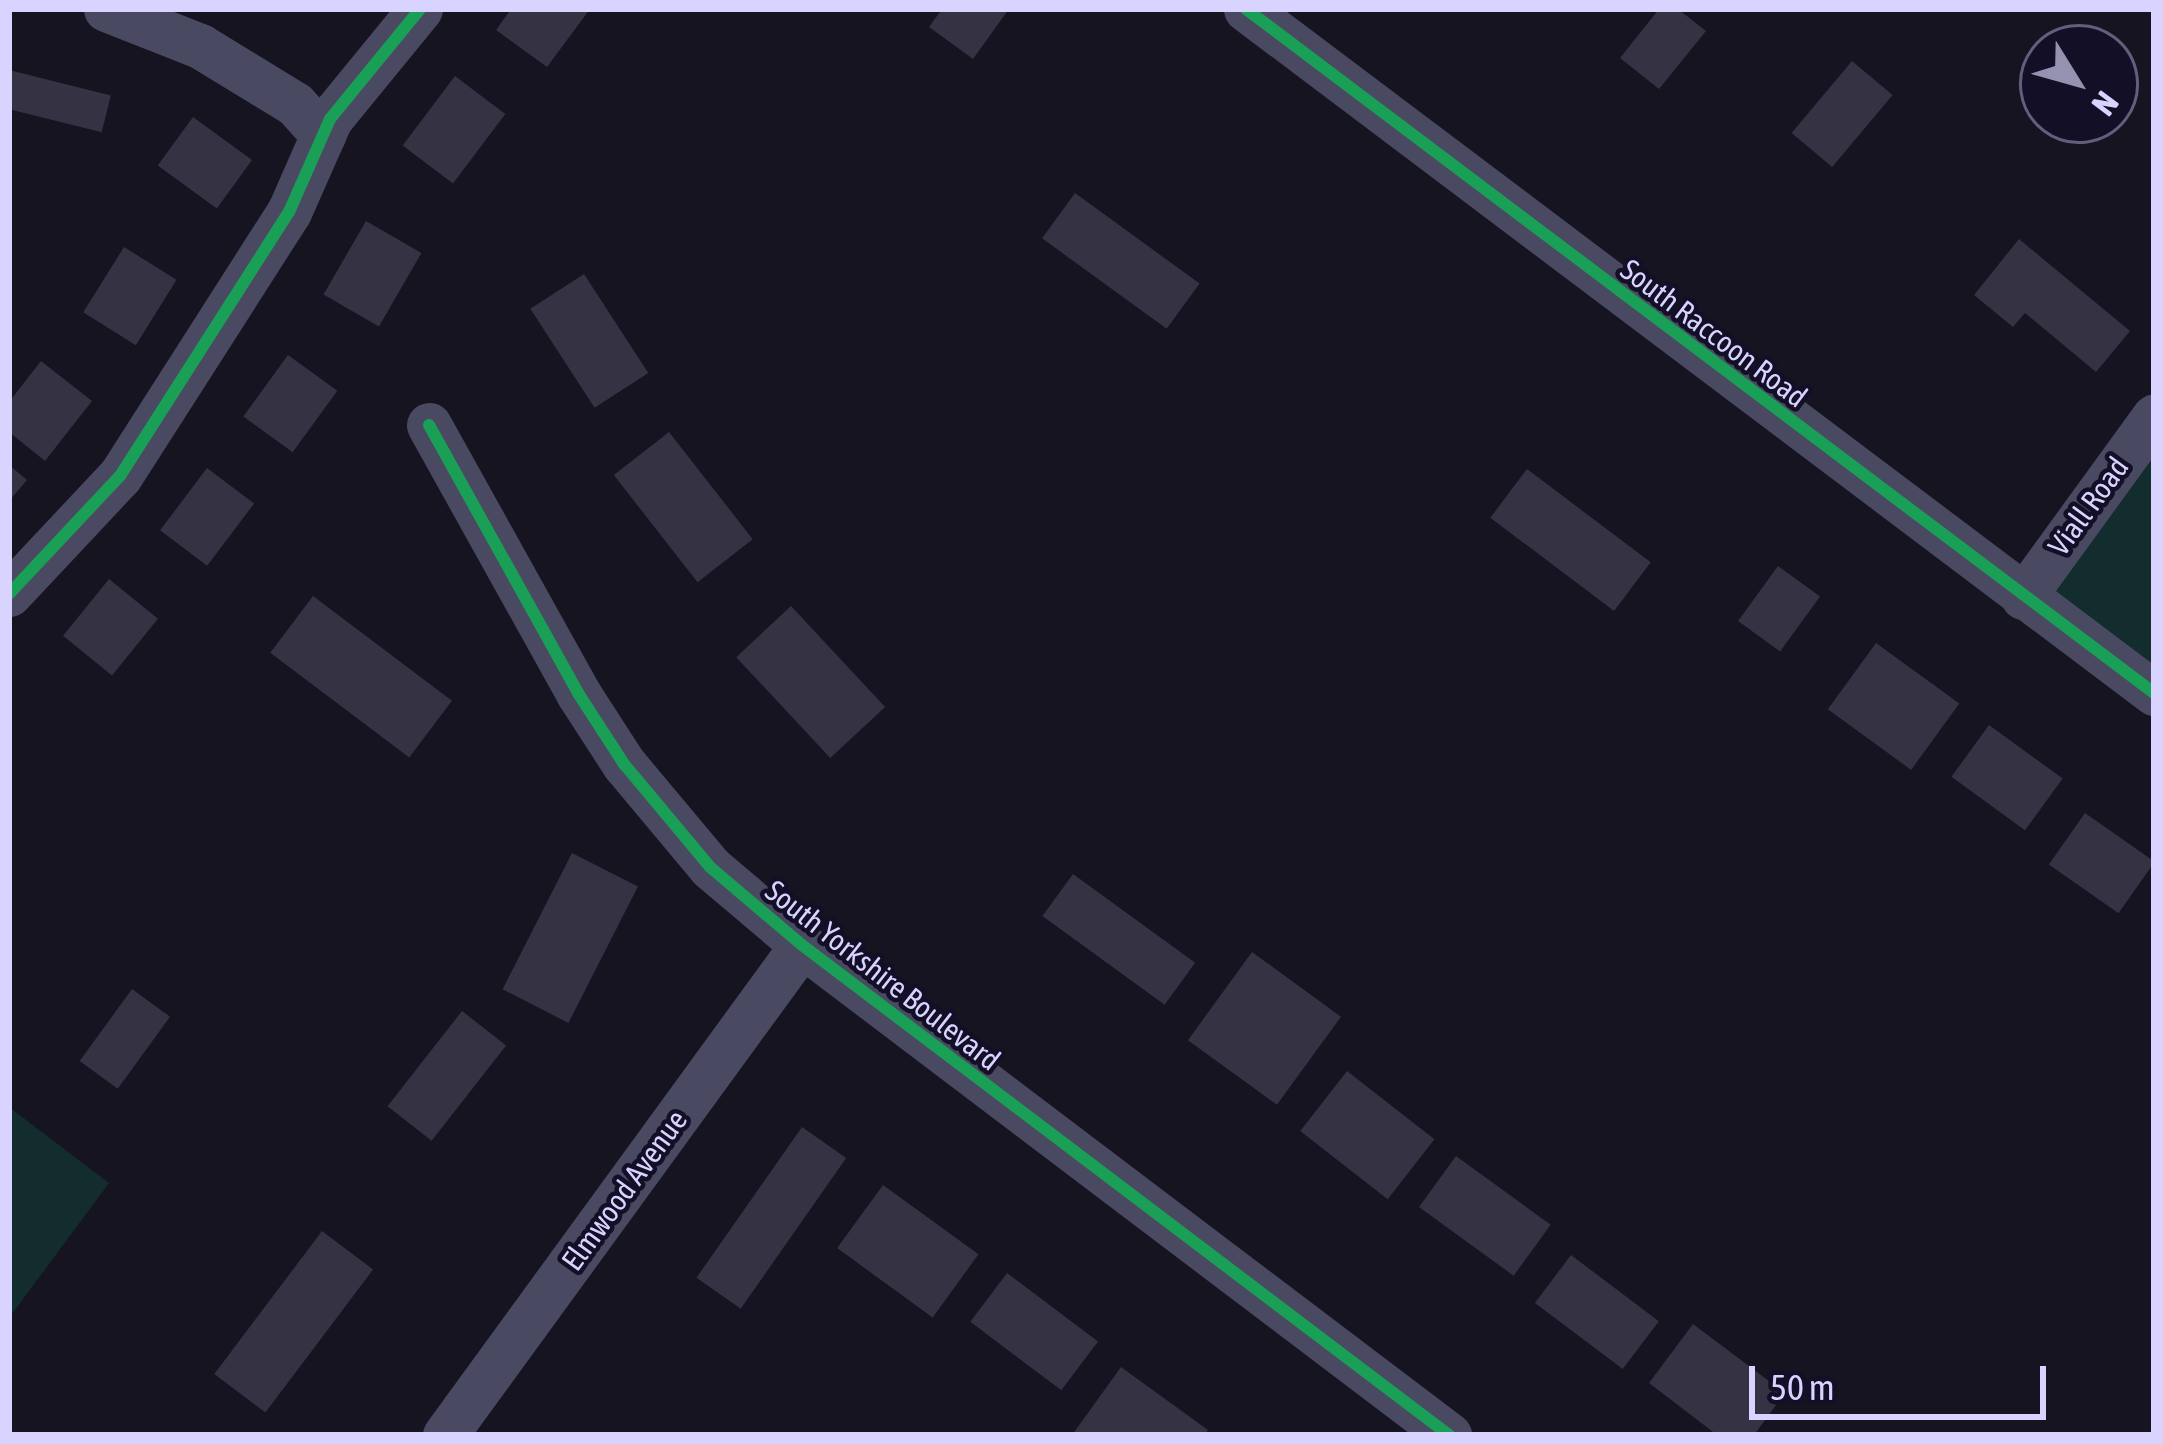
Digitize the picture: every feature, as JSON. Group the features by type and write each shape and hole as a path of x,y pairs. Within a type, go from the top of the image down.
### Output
{"street":[{"path":"106,9 200,46 295,104 322,135"},
{"path":"9,594 120,476 289,212 322,135 420,9"},
{"name":"South Raccoon Road","path":"1246,9 2154,693"},
{"name":"Viall Road","path":"2024,597 2154,417"},
{"name":"South Yorkshire Boulevard","path":"429,425 624,764 710,867 802,945 1450,1435"},
{"name":"Elmwood Avenue","path":"446,1435 802,945"}],"green space":[{"path":"2154,417 2154,693 2023,597"},
{"path":"9,1107 109,1183 9,1318"}],"building":[{"path":"511,9 590,9 547,67 496,30"},
{"path":"942,9 1009,9 973,59 929,27"},
{"path":"1659,9 1678,9 1706,31 1659,89 1620,58"},
{"path":"1852,61 1893,95 1832,167 1792,133"},
{"path":"9,70 111,95 102,132 9,109"},
{"path":"455,76 505,114 453,183 403,145"},
{"path":"193,117 252,160 217,208 158,166"},
{"path":"1075,193 1200,284 1167,329 1042,238"},
{"path":"366,221 421,253 379,327 324,295"},
{"path":"2019,239 2130,331 2096,372 2025,313 2013,327 1974,295"},
{"path":"124,247 177,280 136,345 83,312"},
{"path":"584,274 648,373 595,408 530,309"},
{"path":"288,355 337,391 293,452 243,416"},
{"path":"41,361 92,401 45,461 9,432 9,402"},
{"path":"669,432 753,539 698,582 614,475"},
{"path":"9,465 27,480 9,501"},
{"path":"207,468 254,504 207,566 160,530"},
{"path":"1527,469 1651,562 1614,611 1490,518"},
{"path":"1778,566 1820,597 1780,652 1738,621"},
{"path":"109,579 158,619 112,675 63,636"},
{"path":"313,596 452,701 409,757 270,653"},
{"path":"791,606 885,707 830,758 736,657"},
{"path":"1876,643 1959,704 1911,770 1828,709"},
{"path":"1989,725 2063,778 2025,830 1951,777"},
{"path":"2085,813 2154,861 2118,913 2049,865"},
{"path":"572,853 638,887 568,1023 503,989"},
{"path":"1073,874 1195,963 1165,1005 1042,916"},
{"path":"1252,952 1341,1017 1277,1105 1188,1040"},
{"path":"132,989 170,1017 118,1089 80,1061"},
{"path":"462,1011 506,1045 432,1141 388,1106"},
{"path":"1347,1071 1434,1139 1388,1199 1300,1131"},
{"path":"802,1127 846,1158 741,1309 696,1278"},
{"path":"1456,1156 1551,1225 1514,1276 1419,1207"},
{"path":"883,1185 978,1254 933,1317 837,1248"},
{"path":"322,1231 373,1270 265,1412 214,1374"},
{"path":"1571,1255 1659,1321 1623,1369 1535,1303"},
{"path":"1007,1273 1098,1342 1061,1390 970,1322"},
{"path":"1693,1324 1785,1393 1754,1435 1717,1435 1649,1383"},
{"path":"1121,1367 1208,1430 1204,1435 1072,1435"}],"cycle path":[{"path":"9,594 120,476 289,212 330,119 420,9"},
{"path":"1246,9 2154,693"},
{"path":"429,425 578,693 624,764 710,867 802,945 1449,1435"}]}
